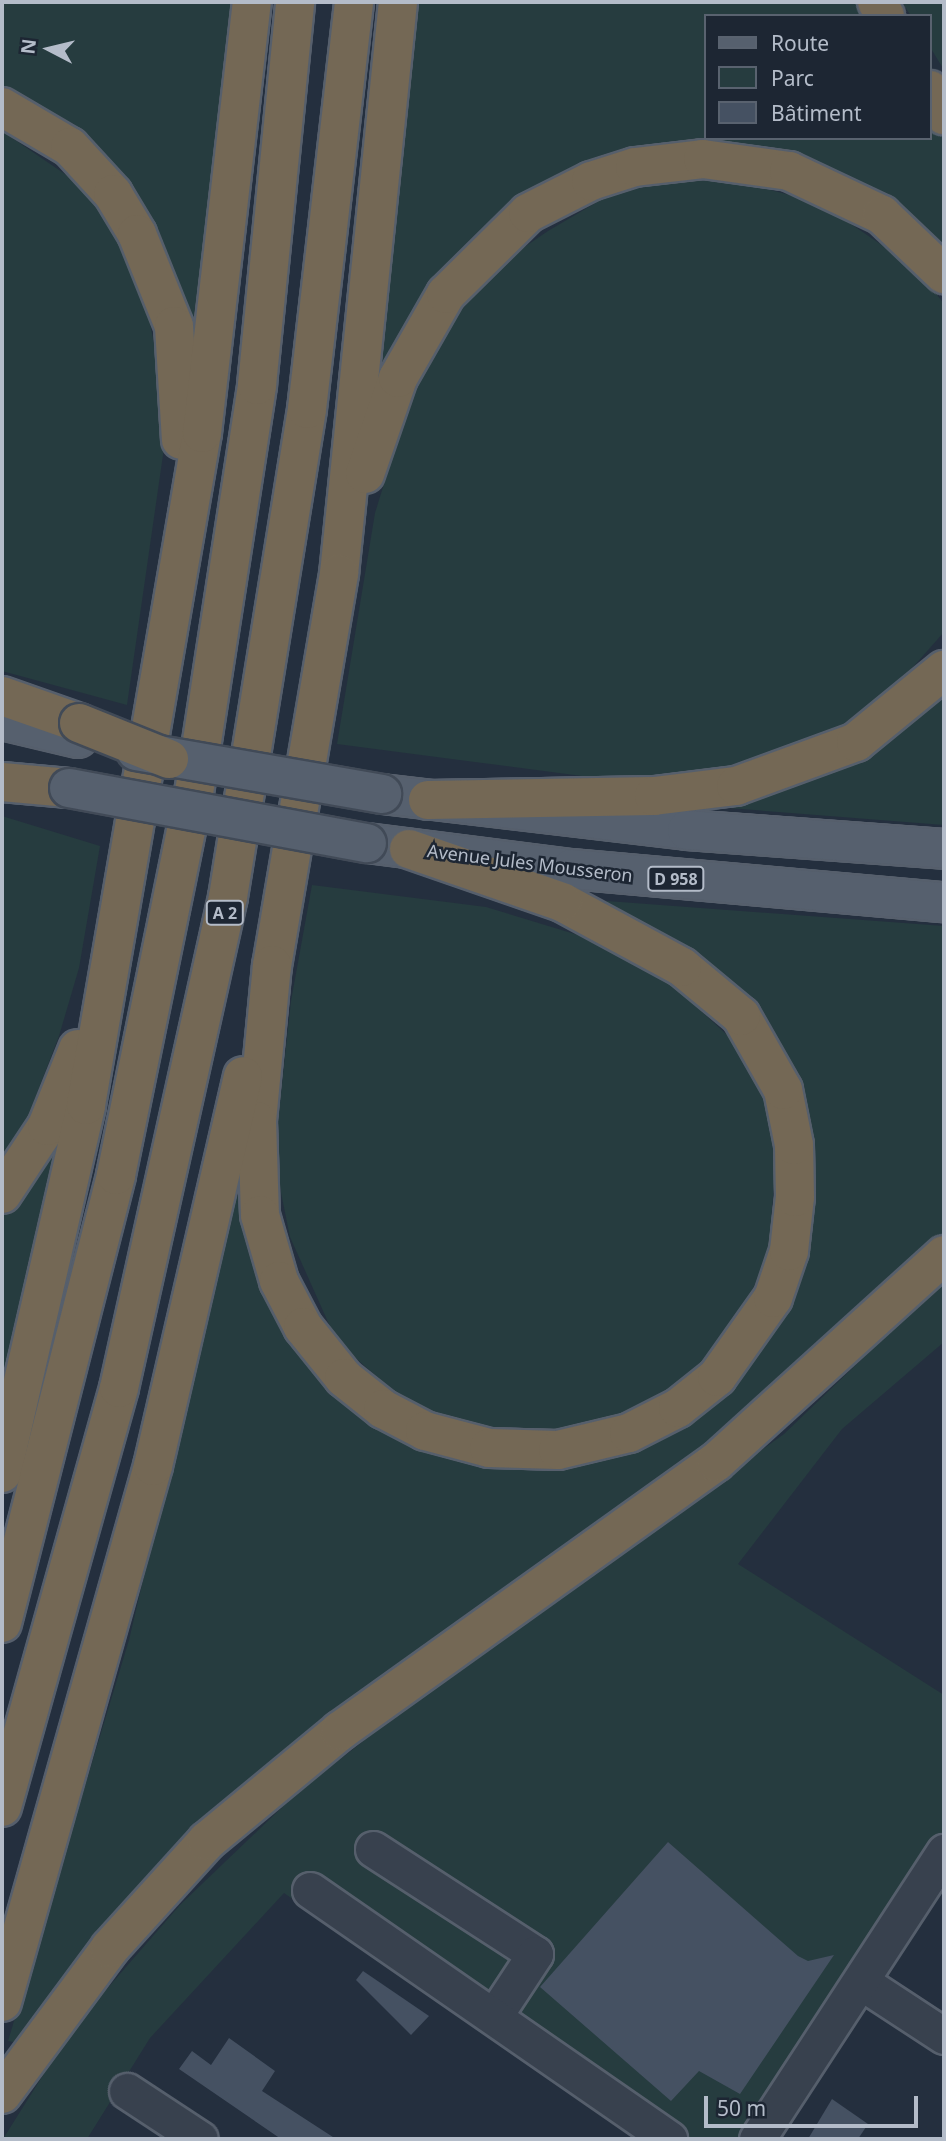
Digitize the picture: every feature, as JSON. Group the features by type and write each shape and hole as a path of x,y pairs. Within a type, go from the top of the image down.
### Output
{"highway":[{"path":"2,1473 78,1142 177,567 215,341 251,2"},
{"path":"2,1623 116,1175 191,805 257,385 295,2"},
{"name":"A 2","path":"2,1807 122,1377 228,897 310,387 354,2"},
{"path":"2,2002 153,1466 272,965 339,574 398,2"},
{"path":"932,93 944,114"},
{"path":"2,107 37,124 86,162 126,214 159,281 181,383 177,567"},
{"path":"339,574 381,424 420,334 475,258 528,213 569,190 657,163 725,160 767,166 860,201 903,231 944,274"},
{"path":"428,800 654,796 736,786 856,742 944,670"},
{"path":"2,696 78,730 169,759"},
{"path":"2,782 69,788"},
{"path":"272,965 257,1121 260,1215 289,1303 344,1378 425,1431 512,1451 608,1441 696,1395 762,1319 789,1251 794,1145 771,1063 724,999 657,951 562,902 409,849"},
{"path":"2,1194 59,1101 113,944"},
{"path":"2,2094 110,1948 207,1841 340,1731 708,1469 944,1255"}],"main road":[{"path":"2,720 78,730"},
{"path":"169,759 428,800 944,849"},
{"name":"D 958","path":"2,772 69,788"},
{"name":"Avenue Jules Mousseron","path":"69,788 409,849 944,902"}],"street":[{"path":"373,1849 535,1954 495,2015"},
{"path":"757,2139 838,2008 863,1983 944,1852"},
{"path":"310,1890 495,2015 669,2139"},
{"path":"863,1983 944,2036"},
{"path":"127,2091 200,2139"}],"green space":[{"path":"2,2 234,2 203,318 191,325 128,190 74,124 2,91"},
{"path":"412,2 864,2 871,14 704,14 704,140 932,140 932,120 944,141 944,258 861,187 590,164 387,369 378,367"},
{"path":"902,2 944,2 944,70 932,50 932,14 910,14"},
{"path":"2,131 75,181 113,223 146,303 162,385 163,455 127,705 2,671"},
{"path":"662,180 737,181 820,203 917,269 944,304 944,632 906,675 835,731 740,764 678,776 582,776 337,744 375,513 410,400 448,326 501,263 604,198"},
{"path":"944,688 944,825 703,806"},
{"path":"2,816 100,846 79,968 59,1036 28,1117 2,1164"},
{"path":"312,885 486,907 578,935 671,983 740,1047 770,1109 776,1162 768,1255 745,1307 706,1361 667,1391 630,1413 564,1432 477,1429 412,1407 337,1342 290,1237 274,1158 291,1001"},
{"path":"607,901 944,926 944,1237 653,1497 364,1697 19,2043 8,2041 129,1640 233,1196 245,1196 251,1245 276,1320 312,1370 357,1408 588,1458 766,1337 795,1085 604,906"},
{"path":"59,1134 2,1401 2,1217"},
{"path":"944,1280 944,1342 842,1429 738,1564 944,1695 944,1851 742,2139 638,2139 284,1893 150,2038 87,2139 3,2139 72,2029 180,1905 297,1793 480,1650 784,1434"}],"building":[{"path":"668,1842 798,1956 808,1961 834,1955 740,2094 699,2071 671,2101 540,1987"},
{"path":"363,1971 429,2016 411,2035 356,1980"},
{"path":"229,2038 275,2071 262,2091 336,2139 281,2139 179,2069 192,2051 211,2065"},
{"path":"832,2099 868,2124 858,2139 808,2139"}]}
